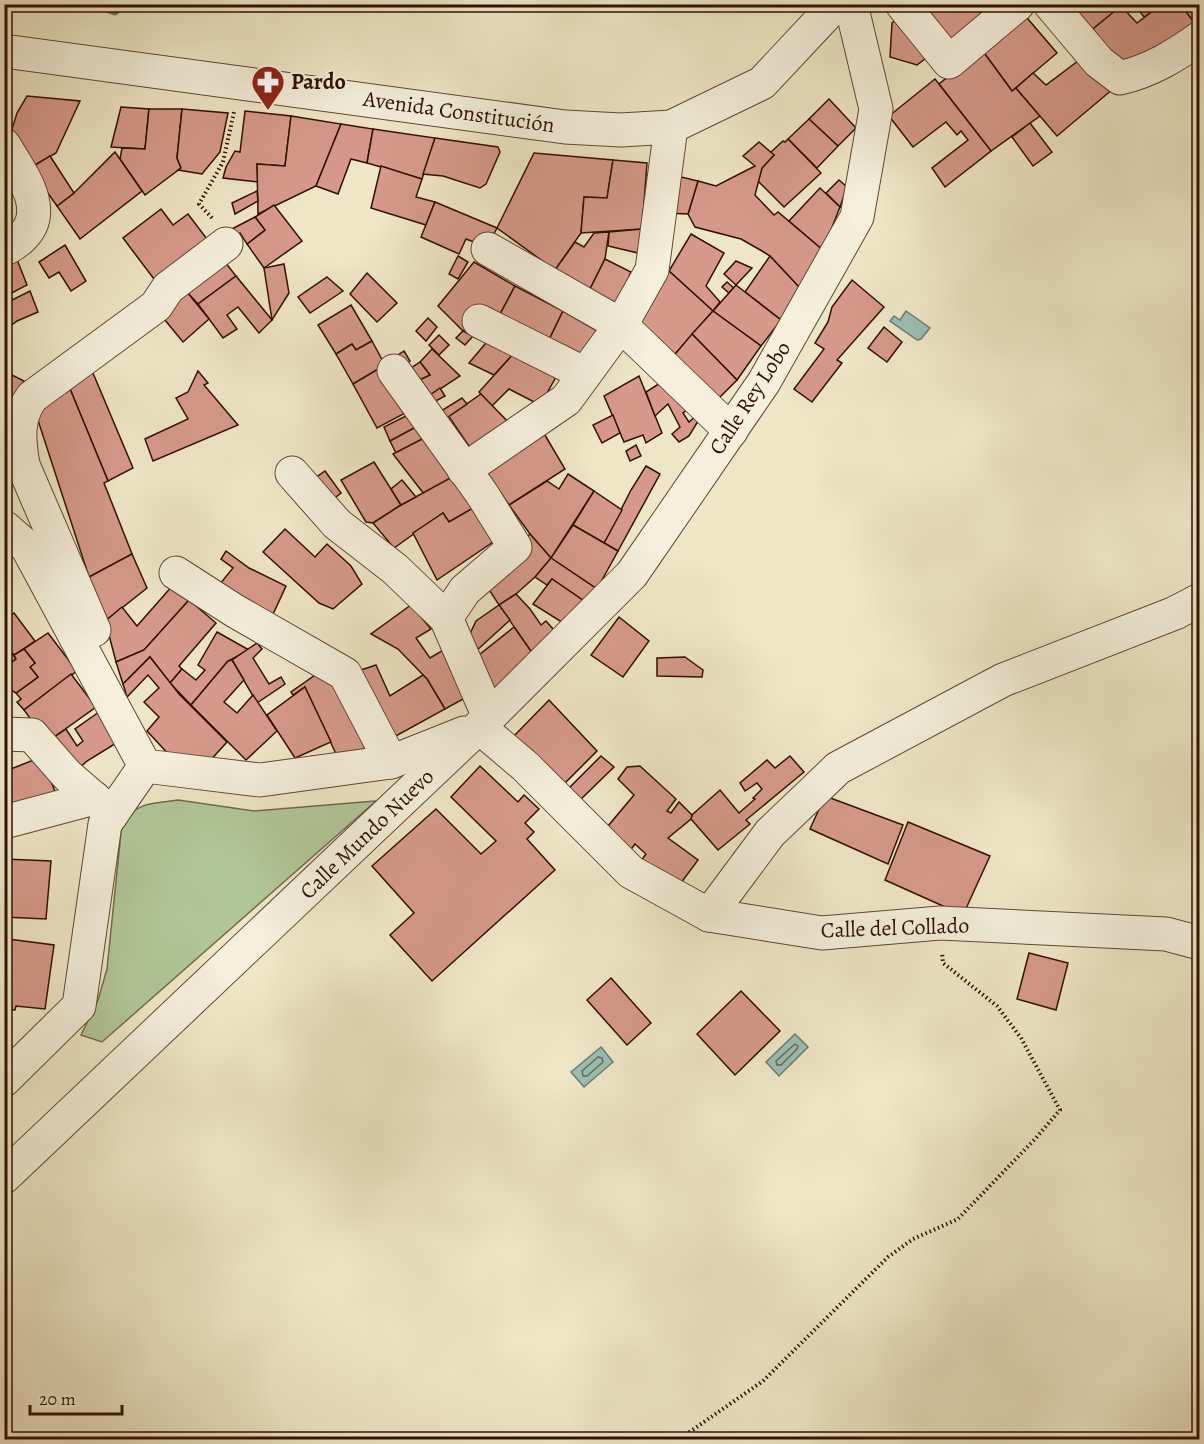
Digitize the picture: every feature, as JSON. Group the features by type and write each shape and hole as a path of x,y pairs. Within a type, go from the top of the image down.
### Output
{"street":[{"name":"Avenida Constitución","path":"6,59 240,82 565,127 621,130 671,127 762,83 836,4"},
{"name":"Calle Rey Lobo","path":"484,722 632,574 764,382 857,217 876,109 851,4"},
{"path":"902,4 949,62 1018,4"},
{"path":"1056,7 1099,62 1120,78 1157,66 1200,38"},
{"path":"464,470 566,400 621,325 652,270 671,127"},
{"path":"4,145 33,196 35,217 28,232 9,248 4,249"},
{"path":"110,702 122,696 23,465 19,440 20,423 25,406 32,397 156,306 168,288 226,244"},
{"path":"488,249 621,325 731,431"},
{"path":"479,321 585,374"},
{"path":"394,371 464,470 514,547 465,590 446,618"},
{"path":"292,473 337,524 395,570 446,618 484,722"},
{"path":"4,527 27,547 145,766 103,806 4,822"},
{"path":"177,573 235,611 345,674 391,762"},
{"path":"710,915 770,833 838,768 1003,680 1175,613 1200,600"},
{"name":"Calle Mundo Nuevo","path":"145,766 260,780 391,762 484,722"},
{"name":"Calle Mundo Nuevo","path":"4,1177 484,722"},
{"name":"Calle del Collado","path":"484,722 631,872 710,915 822,933 940,923 1166,934 1200,943"},
{"path":"4,734 32,735 67,775 103,806 105,824 79,1006 4,1080"}],"path":[{"path":"226,244 223,229 199,204 223,162 240,82"},
{"path":"678,1440 763,1381 888,1257 913,1239 958,1219 1060,1110 1021,1038 997,1006 943,963 940,923"}],"green space":[{"path":"178,800 254,811 376,801 102,1042 81,1035 98,1000 107,969 122,823 140,807"}],"water":[{"path":"906,311 930,328 921,339 917,340 890,321 894,316 900,320"},
{"path":"795,1034 808,1047 779,1076 766,1062"},
{"path":"601,1047 613,1062 584,1087 571,1072"}],"building":[{"path":"920,4 974,4 990,25 953,55"},
{"path":"1081,4 1119,4 1121,6 1088,33 1070,14"},
{"path":"1134,4 1156,4 1158,7 1144,17"},
{"path":"1162,4 1180,4 1197,26 1124,68 1088,33 1121,6 1137,23"},
{"path":"1180,4 1200,4 1200,23 1197,26"},
{"path":"1022,12 1057,53 1012,91 979,46"},
{"path":"900,17 930,55 917,65 890,57 892,23"},
{"path":"982,50 1012,91 1016,88 1040,116 991,151 939,84"},
{"path":"1086,55 1113,89 1057,136 1016,88 1033,73 1046,85"},
{"path":"935,79 991,151 945,187 932,168 968,140 961,131 957,135 946,122 913,147 889,116"},
{"path":"27,96 80,101 56,153 30,168 12,129 17,113"},
{"path":"829,99 856,128 838,146 809,119"},
{"path":"121,107 149,109 145,149 111,147"},
{"path":"149,109 182,109 177,158 181,168 145,195 120,159 122,148 145,149"},
{"path":"182,109 228,113 220,152 202,174 178,170 181,168 177,158"},
{"path":"245,111 291,116 285,166 257,164 258,182 223,178 235,151 240,152"},
{"path":"291,116 341,124 316,186 258,214 257,164 285,166"},
{"path":"809,119 838,146 817,168 788,139"},
{"path":"1030,123 1052,152 1033,166 1012,137"},
{"path":"341,124 373,129 367,163 351,159 338,194 316,186"},
{"path":"373,129 435,138 422,179 367,163"},
{"path":"435,138 498,147 500,152 486,184 480,188 443,176 423,174"},
{"path":"788,139 821,173 784,207 758,181 762,168 774,155 770,153"},
{"path":"759,142 774,155 762,168 755,195 774,215 778,212 823,250 799,287 770,256 741,239 695,227 688,214 698,181 716,186 755,166 743,156"},
{"path":"115,152 142,191 80,239 57,206 74,193"},
{"path":"534,153 613,160 607,198 584,197 581,233 555,270 497,228"},
{"path":"50,156 74,193 57,206 30,168"},
{"path":"613,160 647,163 642,229 581,233 584,197 607,198"},
{"path":"381,166 422,179 416,197 435,202 426,225 371,208"},
{"path":"677,176 698,181 688,214 667,213"},
{"path":"839,180 847,187 840,207 826,193"},
{"path":"820,188 840,207 823,250 789,221"},
{"path":"257,191 258,201 235,214 232,203"},
{"path":"435,202 497,228 487,247 466,239 459,254 421,237"},
{"path":"274,205 302,241 264,268 247,244 265,230 255,217"},
{"path":"161,209 173,225 188,214 210,243 157,283 123,238"},
{"path":"255,217 265,230 247,244 240,233 234,237 228,231"},
{"path":"642,229 638,253 608,246 609,232"},
{"path":"609,232 605,259 589,291 555,270 575,242 584,247 594,233"},
{"path":"691,234 724,253 706,286 720,302 713,311 669,271"},
{"path":"65,245 86,281 71,291 59,272 49,278 39,262"},
{"path":"14,252 27,285 4,297 4,257"},
{"path":"458,256 468,262 458,279 449,274"},
{"path":"770,256 799,287 781,320 745,292"},
{"path":"605,259 631,272 616,309 589,291"},
{"path":"736,261 752,268 736,285 724,274"},
{"path":"225,262 236,276 198,304 187,292"},
{"path":"474,262 515,286 497,320 484,312 463,331 438,306"},
{"path":"284,264 289,293 272,320 264,268"},
{"path":"669,271 713,311 671,359 635,321"},
{"path":"367,273 397,303 377,322 350,294"},
{"path":"236,276 272,320 259,333 238,307 227,315 237,329 223,338 198,304"},
{"path":"327,277 343,291 310,313 298,297"},
{"path":"852,280 884,307 837,360 842,363 812,402 794,389 824,349 815,343 828,322 832,307"},
{"path":"727,282 734,288 729,293 722,287"},
{"path":"736,285 781,320 761,346 713,311"},
{"path":"515,286 563,311 546,346 497,320"},
{"path":"30,291 38,312 17,321 4,331 4,304"},
{"path":"187,292 209,319 183,342 160,314"},
{"path":"351,305 372,341 356,350 352,344 336,354 318,325"},
{"path":"563,311 608,337 581,365 546,346"},
{"path":"713,311 761,346 737,380 692,334"},
{"path":"428,318 437,327 426,341 416,331"},
{"path":"884,327 902,342 887,362 868,348"},
{"path":"463,331 473,336 465,345 456,338"},
{"path":"692,334 737,380 716,401 671,359"},
{"path":"439,335 449,345 439,355 429,345"},
{"path":"491,337 517,350 494,375 469,363"},
{"path":"372,341 385,365 353,384 336,354 352,344 356,350"},
{"path":"432,349 460,376 425,399 413,383 430,375 420,362"},
{"path":"517,350 559,372 540,405 509,389 492,406 479,392"},
{"path":"404,351 410,361 402,367 395,357"},
{"path":"420,362 430,375 413,383 405,372"},
{"path":"385,365 409,411 377,428 353,384"},
{"path":"90,366 133,468 108,481 68,384"},
{"path":"198,371 208,383 204,385 238,425 153,461 145,439 188,419 176,398 188,392"},
{"path":"8,373 24,381 4,412 4,379"},
{"path":"639,376 662,433 646,443 643,435 624,442 604,396"},
{"path":"668,378 691,407 683,413 689,422 698,414 700,418 689,436 679,442 672,434 680,427 668,404 655,416 646,392"},
{"path":"68,384 108,481 104,483 132,554 89,577 34,408"},
{"path":"440,388 445,396 434,402 430,395"},
{"path":"481,394 513,427 475,455 450,418 445,419"},
{"path":"462,398 467,404 445,419 441,411"},
{"path":"418,410 425,422 390,441 384,427"},
{"path":"613,415 620,433 602,443 593,425"},
{"path":"425,422 430,435 396,453 390,441"},
{"path":"539,425 565,469 509,505 482,466"},
{"path":"430,435 463,471 424,494 393,454"},
{"path":"636,445 641,456 630,461 626,451"},
{"path":"374,462 401,505 373,523 366,522 341,480"},
{"path":"646,466 660,474 618,551 604,543"},
{"path":"325,471 341,493 332,500 315,478"},
{"path":"463,471 482,503 449,522 443,513 394,548 373,523 401,505"},
{"path":"568,474 594,491 551,558 509,505 547,481 559,489"},
{"path":"402,480 416,497 401,505 391,489"},
{"path":"594,491 622,510 604,543 573,525"},
{"path":"473,508 493,542 437,580 413,533 443,513 449,522"},
{"path":"573,525 618,551 597,589 551,558"},
{"path":"285,529 315,557 327,544 351,566 362,584 333,609 319,603 263,552"},
{"path":"530,534 551,558 535,577 499,605 486,585 495,568"},
{"path":"226,551 249,568 286,586 269,623 215,590 233,568 221,559"},
{"path":"132,554 147,588 103,623 89,577"},
{"path":"551,558 597,589 587,603 552,579 547,585 535,577"},
{"path":"552,579 587,603 568,626 533,604"},
{"path":"173,585 189,600 144,650 116,662 108,631 103,623 122,607 137,626"},
{"path":"516,594 541,625 546,621 560,637 535,657 499,605"},
{"path":"189,600 216,623 179,666 182,669 170,683 150,657 123,684 116,662 144,650"},
{"path":"411,605 431,629 416,638 430,658 445,649 474,693 445,709 427,679 398,649 371,634"},
{"path":"499,605 510,620 476,651 466,642 476,621"},
{"path":"14,613 35,641 14,655 7,646 4,648 4,620"},
{"path":"619,617 649,641 623,677 591,655"},
{"path":"514,627 535,657 491,693 469,663"},
{"path":"217,632 249,650 228,661 191,705 170,683 182,669 196,680 205,670 198,665"},
{"path":"48,633 77,671 24,710 17,702 21,699 16,693 38,677 30,667 35,663 24,649"},
{"path":"257,643 262,649 253,658 269,684 281,677 285,684 257,703 232,660"},
{"path":"7,646 16,659 4,668 4,648"},
{"path":"24,649 35,663 30,667 38,677 16,693 4,685 4,668 16,659 14,655"},
{"path":"150,657 179,694 227,742 207,764 173,759 147,731 159,717 144,702 159,688 148,675 127,697 123,684"},
{"path":"685,657 703,670 702,677 657,676 657,658"},
{"path":"232,660 244,680 224,702 237,713 253,695 277,731 246,760 191,705 228,661"},
{"path":"376,665 390,696 423,675 445,709 394,737 355,672"},
{"path":"321,671 353,698 376,747 336,754 305,687 293,695 291,692"},
{"path":"71,674 96,707 47,742 24,710"},
{"path":"305,687 331,742 295,758 267,715"},
{"path":"549,700 597,751 562,786 514,736"},
{"path":"99,712 118,742 87,761 76,771 47,742 66,729 77,746 83,741 75,729"},
{"path":"4,742 7,742 11,769 41,757 59,801 4,815"},
{"path":"601,756 614,767 577,803 566,791"},
{"path":"790,756 804,772 746,820 750,824 718,850 691,819 692,815 720,790 739,813 755,799 753,798 762,789 757,783 745,791 740,783 767,760 775,768"},
{"path":"480,766 518,802 524,795 539,809 525,823 534,832 527,839 555,870 432,981 390,935 414,913 372,866 436,809 481,854 496,841 451,797"},
{"path":"640,766 676,799 667,811 671,813 679,802 692,815 691,819 668,838 698,860 678,887 640,862 646,854 635,844 629,852 603,832 634,795 618,779 627,767"},
{"path":"825,796 903,825 888,864 810,829"},
{"path":"908,822 990,856 963,915 885,880"},
{"path":"4,859 51,861 46,919 4,917"},
{"path":"8,939 54,945 45,1009 16,1006 15,1010 4,1009 4,968"},
{"path":"1029,953 1068,963 1056,1010 1017,999"},
{"path":"611,978 651,1023 627,1045 587,1000"},
{"path":"741,991 780,1031 735,1075 697,1034"}],"waterway":[{"path":"96,4 115,11"}],"place":[{"name":"Pardo","path":"268,111"}]}
